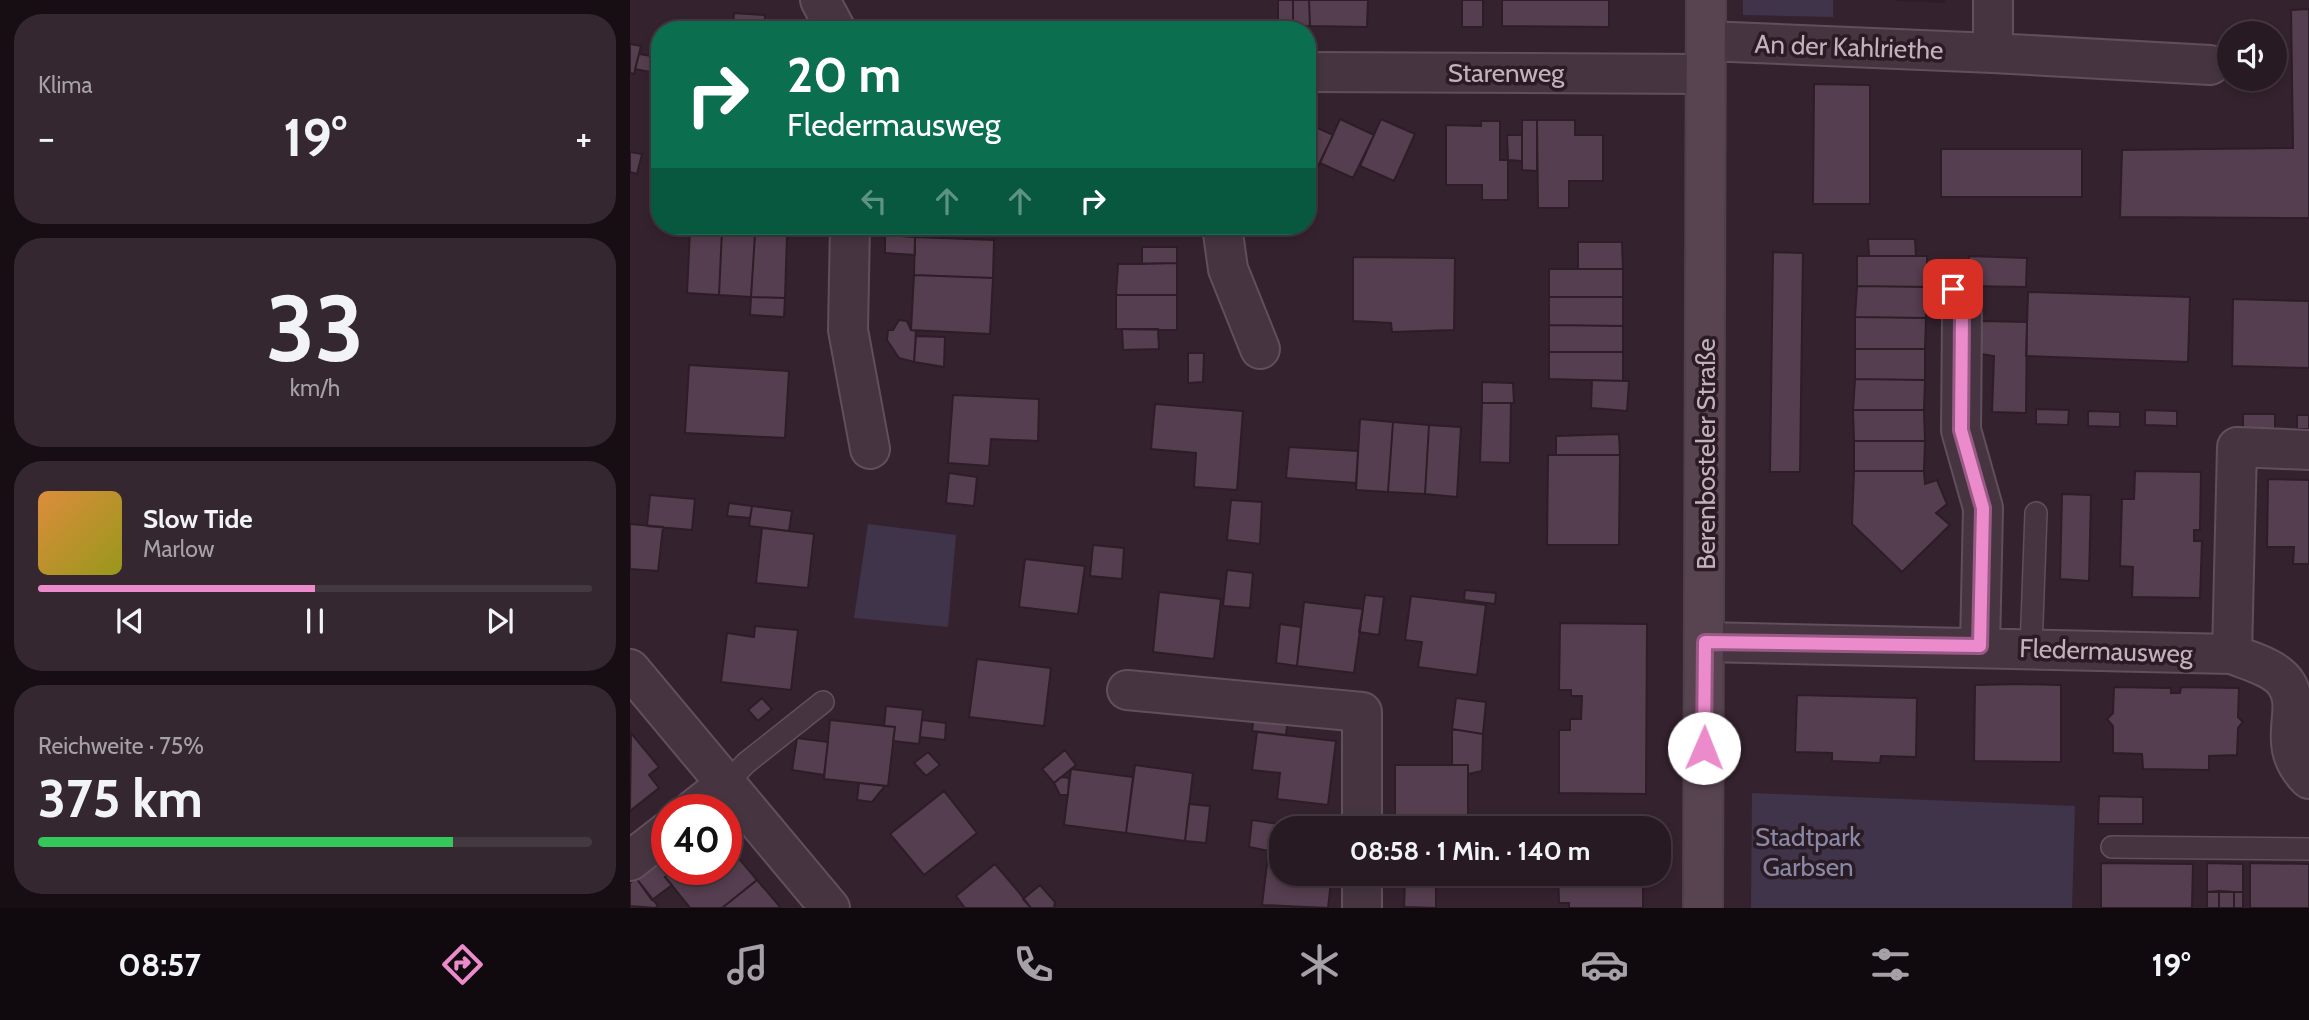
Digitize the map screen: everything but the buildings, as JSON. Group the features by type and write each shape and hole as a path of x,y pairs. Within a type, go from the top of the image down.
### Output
{"street":[{"path":"820,0 831,21"},
{"name":"Berenbosteler Straße","path":"1703,908 1706,0"},
{"path":"1993,0 1993,53"},
{"name":"An der Kahlriethe","path":"1705,58 1993,53 2210,65"},
{"name":"Starenweg","path":"1316,72 1705,58"},
{"path":"850,235 848,330 870,449"},
{"path":"1223,235 1228,269 1260,349"},
{"path":"1953,289 1962,315 1961,430 1983,508 1980,646"},
{"name":"Fledermausweg","path":"2232,654 2237,447 2309,450"},
{"name":"Fledermausweg","path":"1705,642 1980,646 2232,654 2272,671 2285,681 2292,696 2291,747 2295,765 2309,779"},
{"path":"630,668 830,908"},
{"path":"1127,690 1362,712 1362,816"},
{"path":"714,794 725,785"},
{"path":"630,861 651,845"},
{"path":"1362,886 1362,908"}],"lane":[{"path":"2031,649 2036,513"},
{"path":"725,785 746,763 822,702"},
{"path":"2112,847 2309,849"}],"green space":[{"path":"1743,0 1833,0 1833,17 1743,15"},
{"path":"868,524 956,535 948,627 854,618"},
{"name":"Stadtpark Garbsen","path":"1752,793 2075,806 2072,908 1751,908"}],"route":[{"path":"1704,748 1705,642 1980,646 1983,508 1961,430 1962,315 1953,289"}]}
